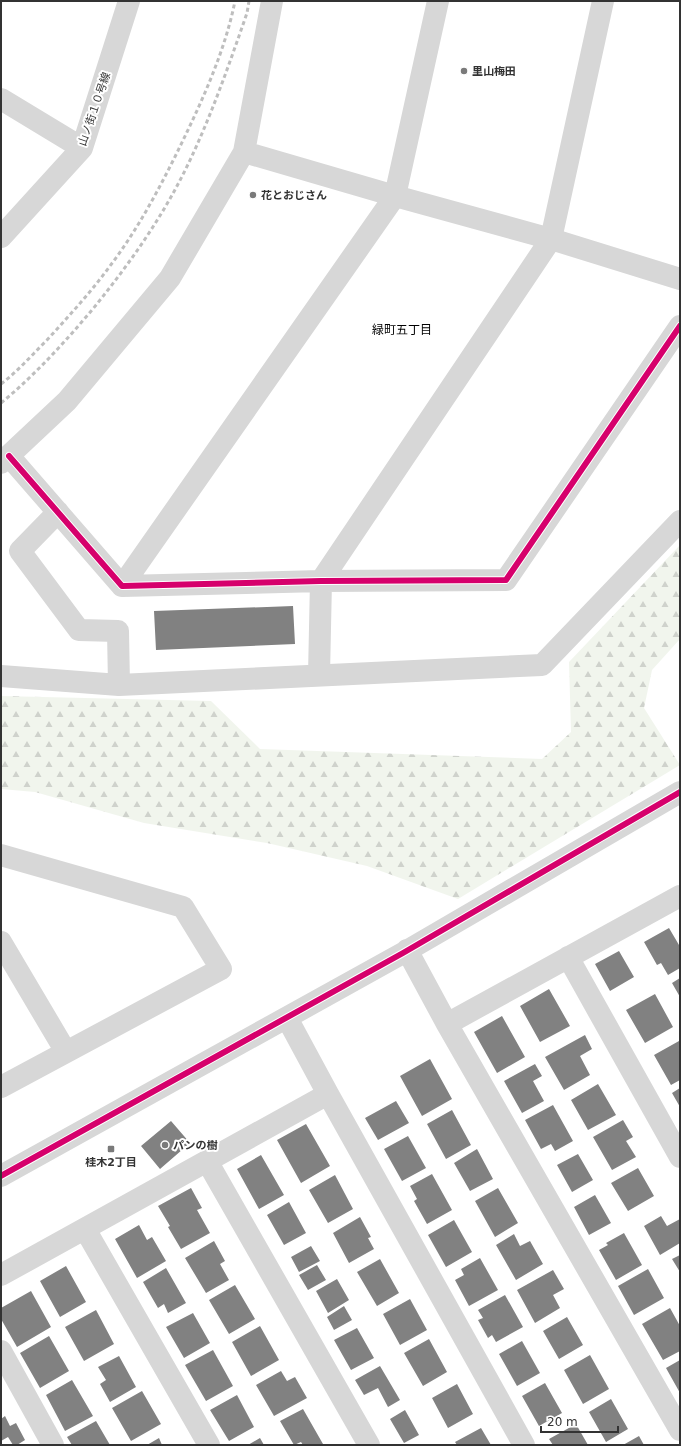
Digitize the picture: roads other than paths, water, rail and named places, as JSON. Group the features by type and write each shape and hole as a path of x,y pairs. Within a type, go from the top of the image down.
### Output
{"street":[{"name":"山ノ街１０号線","path":"1,237 82,148 129,1"},
{"path":"122,586 58,512 5,459 67,401 170,278 244,152 272,1"},
{"path":"122,586 395,196 438,1"},
{"path":"319,675 321,581 551,239 603,1"},
{"path":"1,99 82,148"},
{"path":"244,152 551,239 680,279"},
{"path":"122,586 321,581 506,580 680,326"},
{"path":"58,512 20,551 79,630 118,631 119,685"},
{"path":"1,676 119,685 542,665 680,522"},
{"path":"1,1176 287,1018 680,792"},
{"path":"1,855 183,906 221,969 1,1087"},
{"path":"447,1024 680,896"},
{"path":"1,942 66,1052"},
{"path":"407,950 447,1024 680,1430"},
{"path":"568,957 680,1157"},
{"path":"287,1018 524,1445"},
{"path":"1,1275 328,1094"},
{"path":"207,1161 369,1445"},
{"path":"85,1229 209,1445"},
{"path":"1,1351 53,1445"}],"railway":[{"path":"1,384 47,340 88,295 103,276 142,218 179,149 209,84 227,35 235,1"},
{"path":"1,403 26,381 71,335 134,256 159,218 181,179 207,122 241,31 249,1"}],"place":[{"name":"里山梅田","path":"464,71"},
{"name":"花とおじさん","path":"253,195"},
{"name":"パンの樹","path":"165,1145"},
{"name":"桂木2丁目","path":"111,1149"}],"district":[{"name":"緑町五丁目","path":"402,330"}]}
